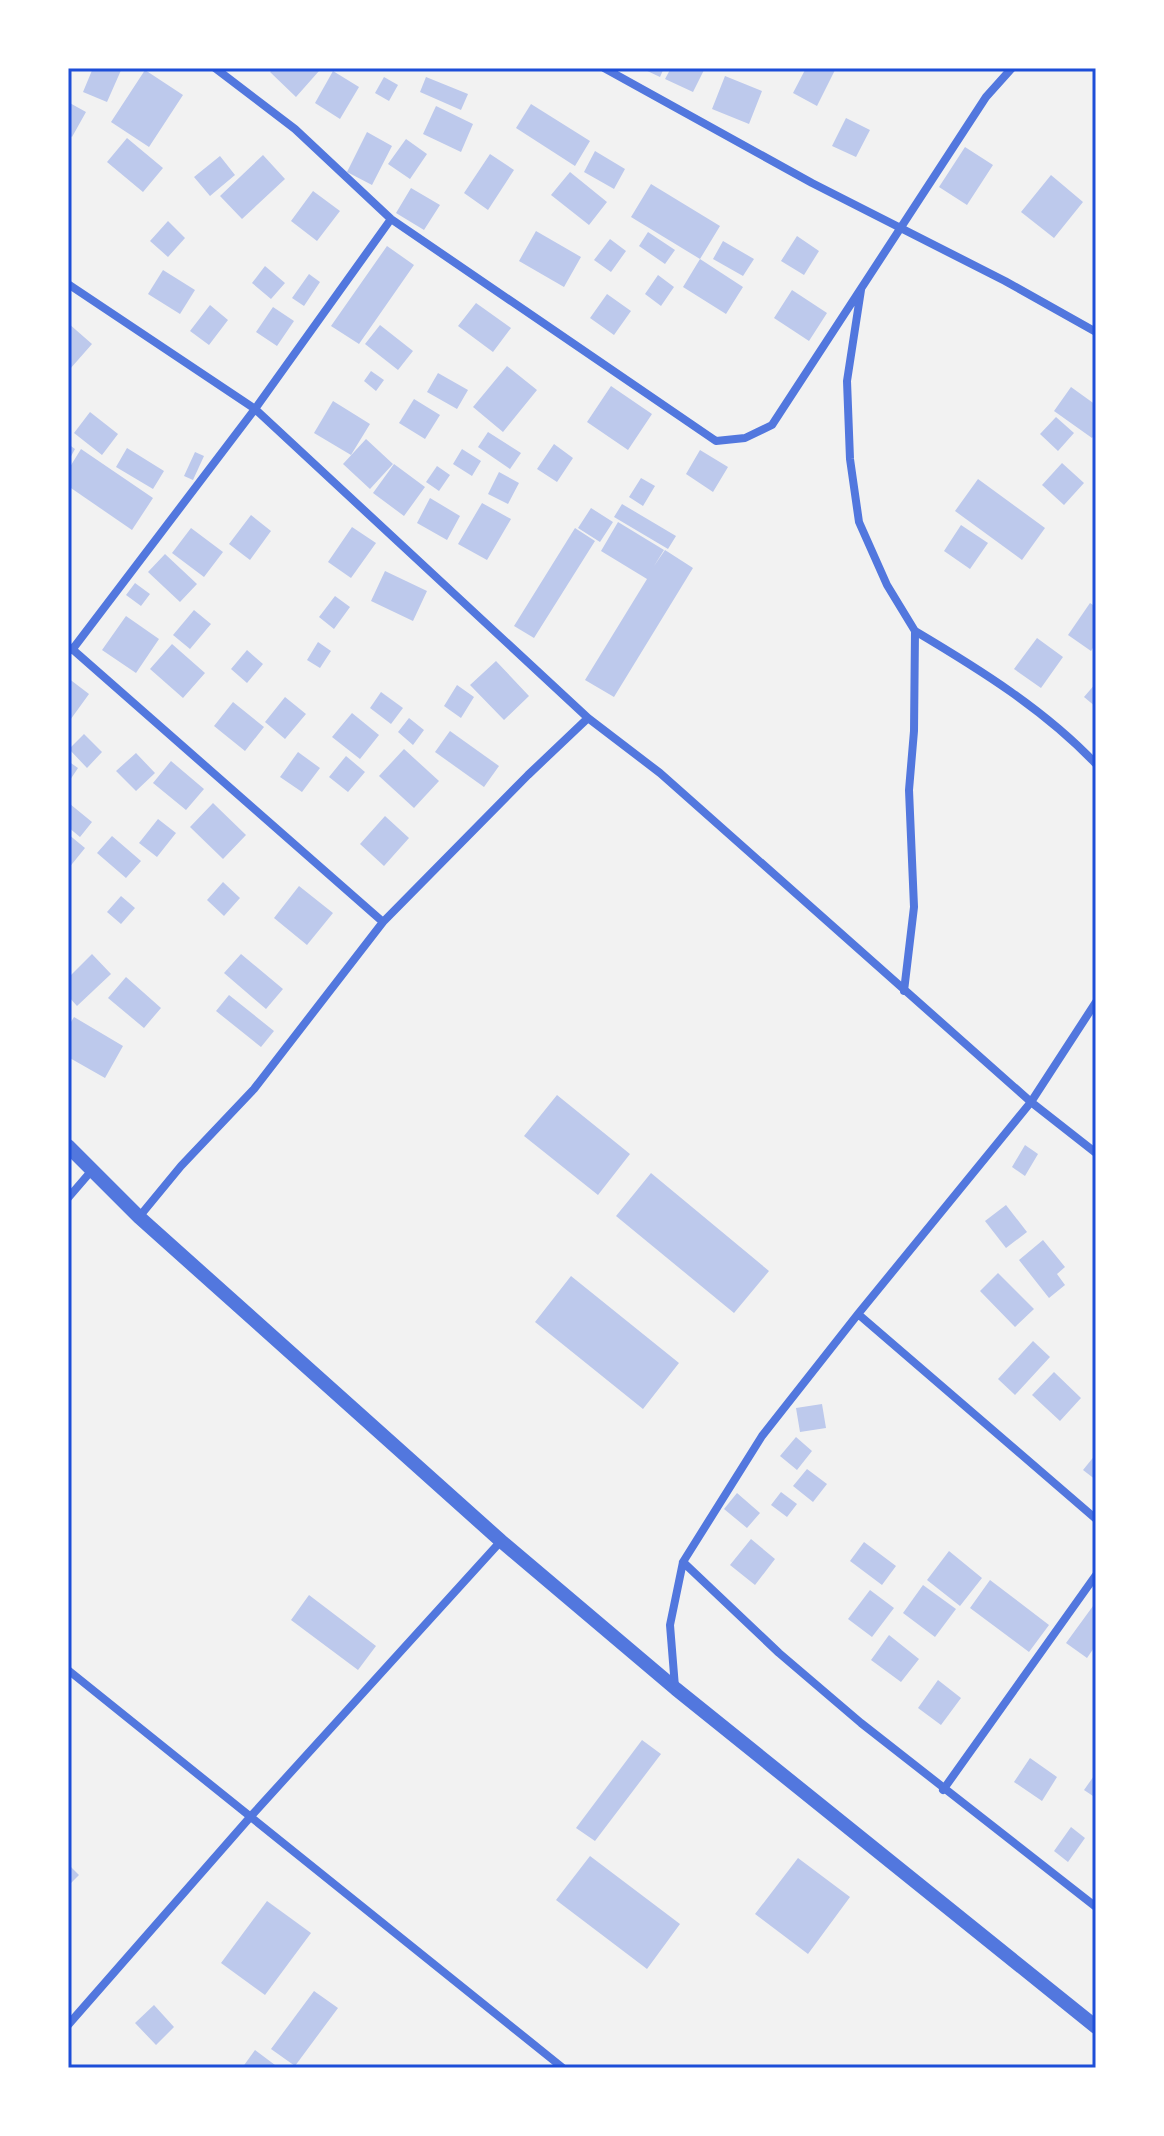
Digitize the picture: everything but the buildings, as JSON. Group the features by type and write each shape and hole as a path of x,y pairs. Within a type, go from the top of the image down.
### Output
{"street":[{"path":"215,68 295,129 391,219 716,441 745,438 772,425 986,97 1012,68"},
{"path":"604,68 812,183 1005,281 1096,332"},
{"path":"383,922 70,648 255,409 391,219"},
{"path":"68,284 255,409 588,718 660,773 1031,1102 1096,1153"},
{"path":"861,286 847,381 850,459 859,522 887,585 915,631 978,669 1071,738 1096,764"},
{"path":"904,991 914,907 909,790 914,731 915,631"},
{"path":"139,1217 181,1166 254,1089 383,922 588,718"},
{"path":"676,1689 670,1625 683,1562 762,1436 1031,1102 1096,1002"},
{"path":"68,1146 139,1217 501,1541 676,1689 1096,2027"},
{"path":"68,1198 93,1169"},
{"path":"858,1314 1096,1519"},
{"path":"68,2025 252,1815 501,1541"},
{"path":"683,1562 779,1653 943,1790 1096,1907"},
{"path":"943,1790 1096,1575"},
{"path":"68,1670 563,2068"}]}
